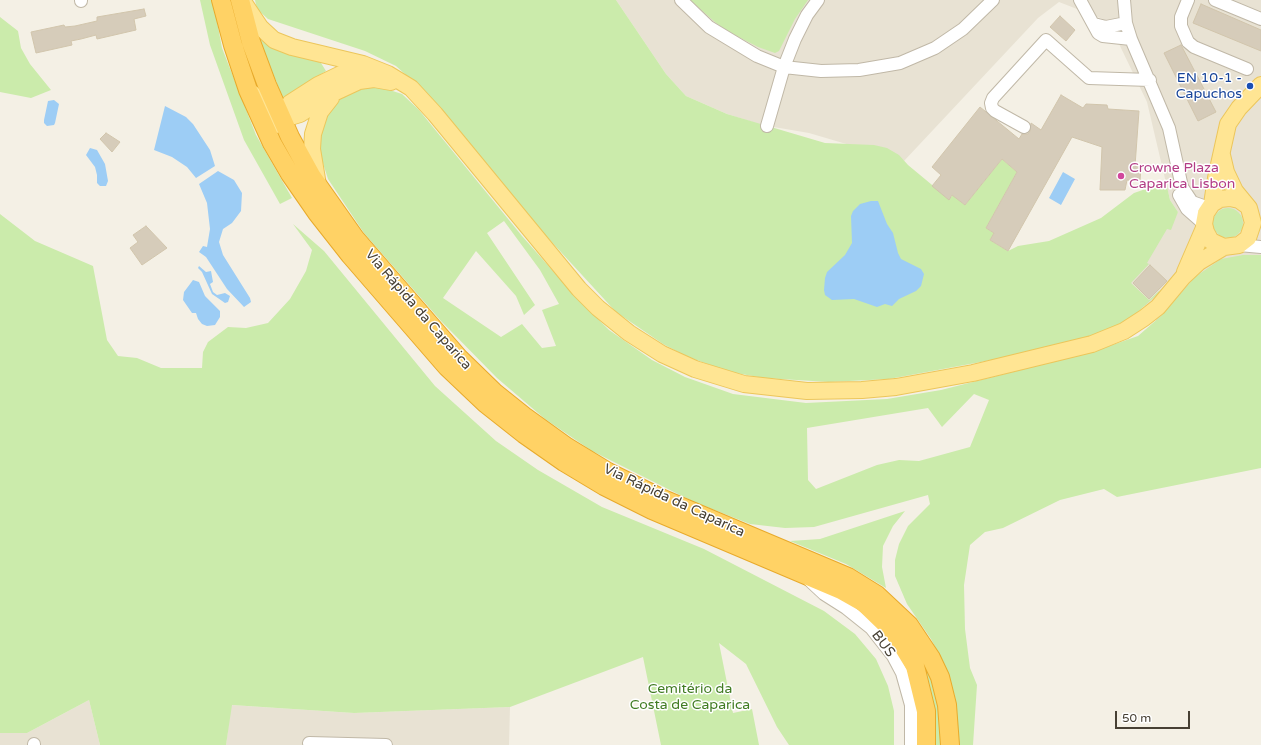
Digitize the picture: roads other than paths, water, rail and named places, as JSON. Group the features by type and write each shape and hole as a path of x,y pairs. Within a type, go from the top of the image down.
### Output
{"highway":[{"name":"Via Rápida da Caparica","path":"221,0 233,45 248,90 284,164 307,200 331,231 431,349 463,383 504,419 564,462 619,494 652,510 841,590 860,601 883,620 901,641 915,666 921,684 926,711 926,745"},
{"name":"Via Rápida da Caparica","path":"241,0 256,56 288,117 295,148 319,187 354,238 434,331 475,375 524,416 577,454 624,481 848,577 868,588 887,602 916,633 936,668 947,705 950,745"}],"main road":[{"path":"241,0 260,27 269,36 285,45 363,64 395,77 411,88 579,289 598,308 629,333 662,354 695,369 744,384 807,391 862,390 896,387 972,373 1109,338 1136,323 1158,307 1183,277 1199,262 1248,238 1252,229 1253,218 1248,207 1228,178 1223,166 1222,155"},
{"path":"311,52 326,61 338,82"},
{"path":"284,164 275,139 275,127 288,117 290,103 338,82 351,71 365,70 380,72 395,77"},
{"path":"338,82 367,79 387,81 408,90 424,102"},
{"path":"319,187 312,149 315,126 320,112 338,82"},
{"path":"1211,206 1226,132 1233,116 1261,85"},
{"path":"248,90 269,111 288,117"},
{"path":"1183,277 1204,226 1206,212 1211,206 1220,199 1230,198 1239,200 1248,207"},
{"path":"1204,226 1211,241 1232,246"}],"street":[{"path":"681,0 709,27 757,56 784,67 821,71 859,70 900,63 935,48 957,33 993,0"},
{"path":"767,126 784,67 807,15 818,0"},
{"path":"1080,0 1098,33 1103,36 1131,39"},
{"path":"1124,0 1126,23 1131,39 1150,80 1169,128 1179,176 1184,191 1195,205 1211,206"},
{"path":"1188,0 1181,17 1181,26 1188,42 1194,47 1247,70"},
{"path":"1215,0 1261,19"},
{"path":"1094,24 1106,28 1126,23"},
{"path":"1024,127 995,111 992,108 991,103 993,98 1046,40 1089,78 1150,80"},
{"path":"1179,176 1178,190 1180,199 1187,209 1204,226"},
{"path":"1248,207 1261,221"},
{"path":"1232,246 1261,246"},
{"name":"BUS","path":"802,574 824,594 846,608 871,628 893,656 902,673 911,705 911,745"},
{"path":"309,742 386,745"}],"water":[{"path":"54,100 59,104 55,123 54,125 47,126 44,123 44,120 48,101"},
{"path":"165,106 186,117 193,124 210,150 215,166 196,178 187,167 172,157 154,150"},
{"path":"90,148 97,150 105,164 108,181 106,186 100,186 97,183 95,167 86,155"},
{"path":"218,171 234,180 242,193 241,211 232,223 223,229 219,242 223,255 250,298 251,302 244,307 227,289 206,257 199,252 203,246 207,247 210,229 207,203 199,184"},
{"path":"1063,172 1075,179 1061,205 1049,198"},
{"path":"878,201 887,224 893,233 901,259 921,269 924,274 921,286 916,291 899,299 892,306 885,304 877,307 854,299 832,300 825,295 824,290 827,272 845,255 852,243 851,216 853,211 860,204"},
{"path":"199,266 206,272 211,271 213,282 210,284 213,292 217,295 225,293 230,296 228,302 225,303 212,294 202,272 198,268"},
{"path":"193,280 199,282 205,296 220,311 220,317 215,325 207,326 202,324 196,313 192,313 183,300 184,292"}],"place":[{"name":"EN 10-1 - Capuchos","path":"1250,86"},
{"name":"Crowne Plaza Caparica Lisbon","path":"1121,176"}],"park label":[{"name":"Cemitério da Costa de Caparica","path":"690,698"}]}
